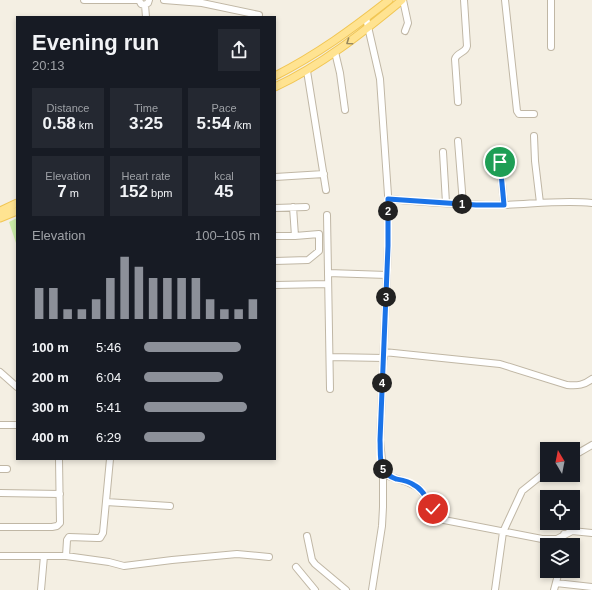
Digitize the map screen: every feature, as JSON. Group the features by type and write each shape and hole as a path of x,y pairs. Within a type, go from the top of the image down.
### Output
{"main road":[{"path":"276,75 304,61 331,44 389,0"},
{"path":"276,86 307,71 335,52 369,28 402,0"},
{"path":"0,211 16,203"},
{"path":"0,218 16,211"}],"street":[{"path":"84,0 139,0 141,4 147,2 146,16"},
{"path":"164,0 202,3 259,15"},
{"path":"402,0 408,23 405,31"},
{"path":"458,102 454,59 457,54 466,50 467,46 464,0"},
{"path":"505,0 517,111 520,114 534,114"},
{"path":"551,0 551,47"},
{"path":"366,18 380,80 388,199 387,275 380,440 383,471 383,507 382,526 372,590"},
{"path":"335,52 346,110"},
{"path":"307,71 326,190"},
{"path":"534,136 535,161 540,203"},
{"path":"458,141 463,204"},
{"path":"443,152 446,203"},
{"path":"500,162 504,205"},
{"path":"276,177 324,174"},
{"path":"388,199 504,205 592,202"},
{"path":"293,207 295,236"},
{"path":"276,208 306,207"},
{"path":"327,214 330,389"},
{"path":"276,236 319,234 319,251 308,260 276,261"},
{"path":"328,272 387,275"},
{"path":"276,285 328,284"},
{"path":"330,357 384,355 490,363 517,369 568,385 577,386 585,384 592,378"},
{"path":"0,372 16,386"},
{"path":"585,384 592,387"},
{"path":"0,425 16,426"},
{"path":"580,452 592,445"},
{"path":"0,527 57,526 60,523 59,460"},
{"path":"66,556 67,540 69,537 100,538 103,533 110,460"},
{"path":"0,469 7,469"},
{"path":"383,471 388,476 407,482 419,488 440,517 444,520 551,540 558,539 564,534 572,531 592,533"},
{"path":"495,590 503,532 522,491 540,477"},
{"path":"0,493 60,494"},
{"path":"106,502 170,506"},
{"path":"563,538 564,534"},
{"path":"307,536 311,556 315,564 346,590"},
{"path":"0,556 66,556 109,562 124,566 236,554 270,557"},
{"path":"41,590 44,556"},
{"path":"296,568 315,590"},
{"path":"555,587 592,586"}],"green space":[{"path":"16,218 16,243 9,222"}],"route":[{"path":"433,509 419,488 407,482 388,476 383,471 382,465 380,440 388,246 388,199 476,205 504,205 500,162"}]}
